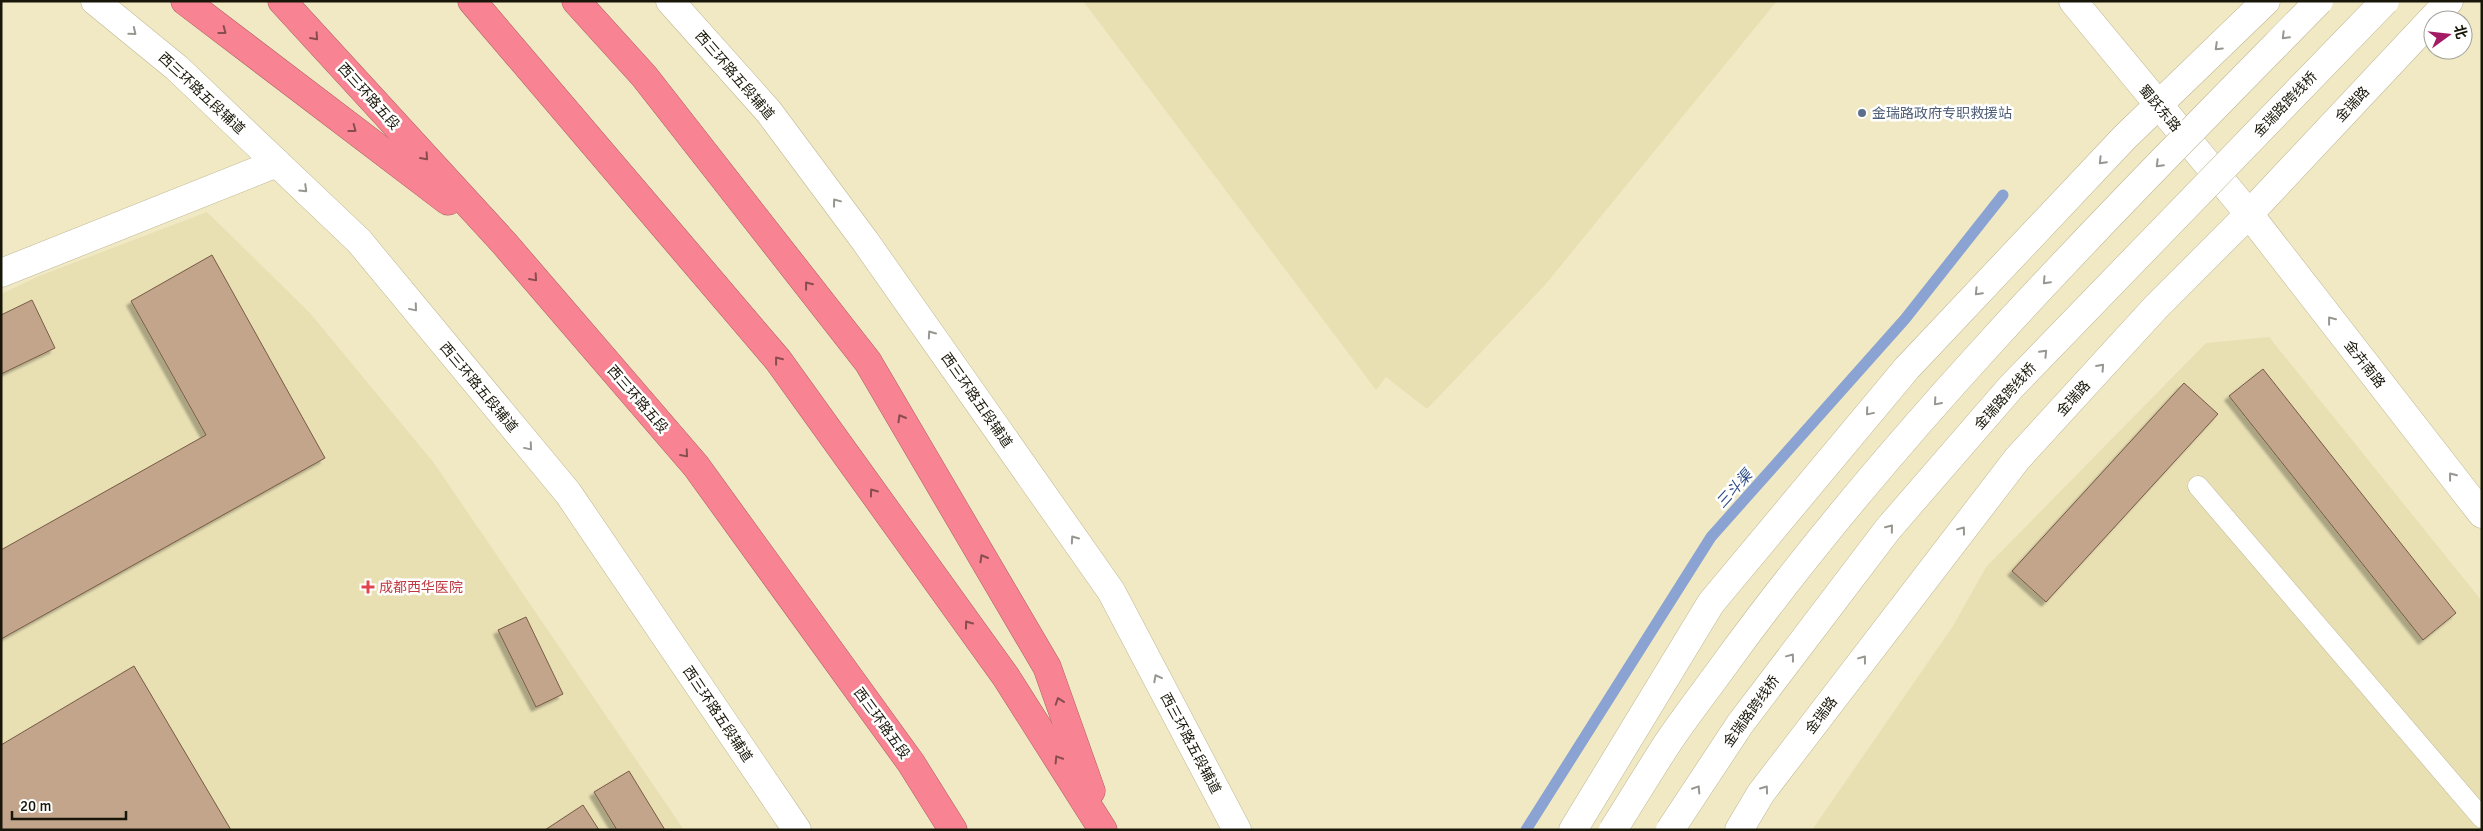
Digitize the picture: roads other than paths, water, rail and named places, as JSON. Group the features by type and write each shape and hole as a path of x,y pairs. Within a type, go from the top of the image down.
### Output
{"highway":[{"path":"185,1 504,243"},
{"name":"西三环路五段","path":"282,1 504,243 696,466 911,763 953,830"},
{"path":"472,1 778,360 1006,677 1104,830"},
{"path":"576,1 644,76 868,362 1047,668 1104,830"}],"street":[{"name":"西三环路五段辅道","path":"95,1 176,68 359,241 568,493 797,830"},
{"name":"西三环路五段辅道","path":"670,1 768,112 860,234 1111,591 1237,830"},
{"name":"蜀跃东路","path":"2073,1 2249,214"},
{"path":"1573,830 1711,603 1907,368 2158,106 2266,1"},
{"path":"1613,830 1669,740 1770,602 1854,497 1967,366 2095,229 2319,1"},
{"name":"金瑞路跨线桥","path":"1670,830 1740,724 1895,522 2011,387 2385,1"},
{"name":"金瑞路","path":"1739,830 1761,793 2017,459 2156,307 2249,214 2449,1"},
{"path":"1,273 277,163"},
{"name":"金卉南路","path":"2249,214 2482,514"}],"lane":[{"path":"2198,486 2482,818"}],"waterway":[{"name":"三斗渠","path":"1526,830 1711,537 1905,319 2003,195"}],"place":[{"name":"金瑞路政府专职救援站","path":"1862,113"},
{"name":"成都西华医院","path":"368,587"}]}
